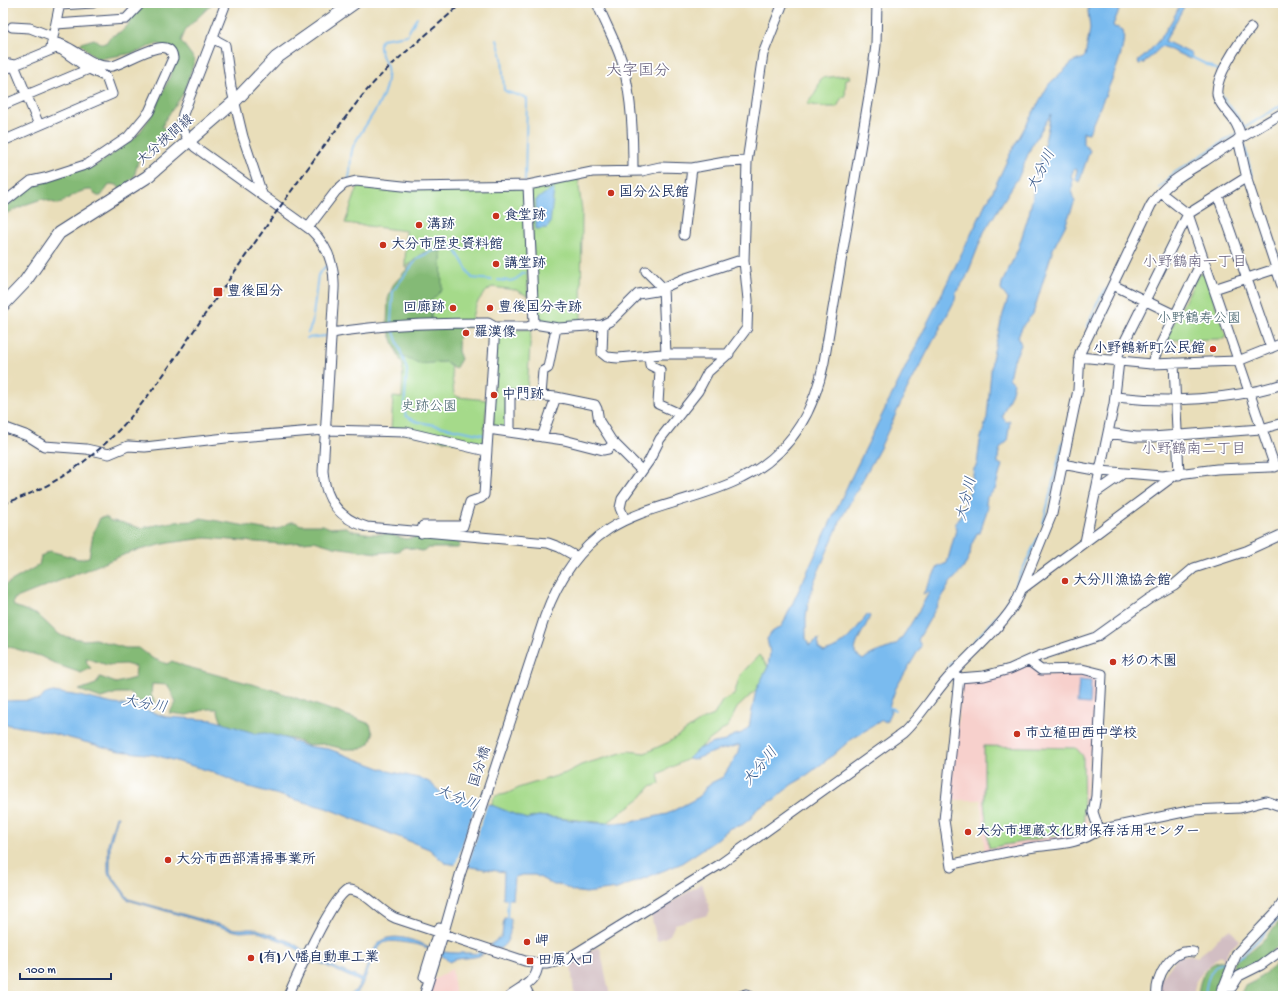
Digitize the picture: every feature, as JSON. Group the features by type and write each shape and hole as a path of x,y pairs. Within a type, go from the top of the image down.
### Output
{"main road":[{"name":"大分挾間線","path":"3,305 24,283 59,233 139,184 235,101 279,55 354,3"}],"street":[{"path":"3,141 112,94 106,77 89,69 62,50 56,48 52,42 60,4 93,3"},
{"path":"56,24 126,19 141,3"},
{"path":"226,3 182,118 182,129 189,141 308,228 323,244 333,266 334,289 332,332 323,478 328,495 335,508 345,518 360,525 421,533 548,544 559,547 576,557"},
{"path":"597,3 620,57 625,76 632,118 633,171"},
{"path":"625,520 620,508 622,499 649,461 660,439 698,391 708,372 729,354 745,333 748,325 744,259 747,161 763,54 782,3"},
{"name":"国分橋","path":"433,957 548,606 560,581 576,557 601,534 625,520 726,485 749,474 781,451 799,429 807,414 821,375 847,226 874,65 877,3"},
{"path":"3,203 31,181 88,164 128,137 149,112 173,60 173,55 170,51 163,47 157,47 121,64 104,66 95,63 68,47 52,42 30,28 12,27"},
{"path":"1251,28 1237,45 1217,88 1219,100 1236,122 1247,177 1283,289"},
{"path":"212,38 225,44 231,87 246,144 262,194"},
{"path":"3,70 52,42"},
{"path":"3,64 14,65"},
{"path":"14,65 40,125"},
{"path":"3,105 89,69"},
{"path":"288,996 306,955 340,897 346,890 360,893 391,916 472,945 538,964 558,962 572,956 731,857 898,737 956,675 1008,613 1021,590 1050,520 1078,390 1079,357 1081,350 1151,205 1176,179 1239,138 1283,113"},
{"path":"308,228 344,184 356,181 412,187 528,186 592,172 633,171 660,167 692,168 725,162 747,161"},
{"path":"684,235 692,168"},
{"path":"1085,542 1115,397 1117,361 1144,300 1188,214 1247,177"},
{"path":"528,186 534,324"},
{"path":"1062,464 1100,471 1177,475 1217,469 1279,466 1262,429 1249,394 1188,214 1161,193"},
{"path":"1218,196 1271,348"},
{"path":"332,332 382,325 417,324 488,323 495,327 528,327 534,324 556,328 602,325 614,318 638,294 663,288 683,279 744,259"},
{"path":"1151,364 1203,259"},
{"path":"1214,289 1272,270"},
{"path":"646,271 663,288 666,354"},
{"path":"1113,284 1175,316"},
{"path":"602,325 602,353 604,356 618,358 666,354 729,354"},
{"path":"421,533 423,526 464,526 470,502 481,498 484,494 495,327"},
{"path":"541,395 543,370 548,368 556,328"},
{"path":"1079,357 1151,364 1238,361 1283,344"},
{"path":"649,355 650,365 660,370 658,404 680,414"},
{"path":"1174,364 1178,435 1177,475"},
{"path":"1115,397 1148,401 1175,400 1249,394 1283,384"},
{"path":"510,431 510,393 556,397 596,406 599,421 614,443 640,469"},
{"path":"542,437 556,397"},
{"path":"1108,433 1136,437 1178,435 1262,429 1283,423"},
{"path":"3,427 28,436 44,446 86,449 109,454 128,446 145,447 226,438 325,430 406,432 486,451"},
{"path":"488,429 568,440 592,449 608,449 614,443"},
{"path":"1095,493 1124,473"},
{"path":"1021,590 1177,475"},
{"path":"956,675 988,675 1014,668 1099,635 1149,599 1174,585 1194,568 1229,557 1283,534"},
{"path":"1029,661 1041,670 1088,669 1101,672 1103,676 1096,799 1093,812 1099,830"},
{"path":"956,675 944,820 951,867 953,864 1021,850 1054,846 1082,840 1099,830 1193,810 1240,808 1266,801 1283,807"},
{"path":"1221,992 1237,954 1277,911 1283,902"},
{"path":"1221,992 1232,987 1239,976 1261,965 1283,949"},
{"path":"1156,996 1156,984 1170,960 1180,953 1194,952"},
{"path":"418,996 433,957"},
{"path":"424,996 433,957"},
{"path":"510,996 535,977 538,964"},
{"path":"524,986 529,996"},
{"path":"740,996 747,994 752,996"}],"shaded area":[{"path":"1029,664 1038,673 1055,674 1079,672 1101,676 1088,772 1085,809 1085,816 1091,832 1083,837 985,856 981,800 949,800 962,682"},
{"path":"702,883 710,910 708,915 675,924 670,935 657,941 651,915"},
{"path":"1231,929 1239,941 1228,951 1224,960 1221,955 1203,971 1196,981 1193,996 1159,996 1160,981 1178,956 1191,955 1197,957 1210,947 1221,935"},
{"path":"596,948 600,948 610,996 574,996 571,964"},
{"path":"452,969 456,996 427,996 432,981"}],"green space":[{"path":"146,3 213,3 186,29 181,41 195,60 183,94 165,120 162,127 169,130 170,136 155,149 150,150 145,156 139,158 134,177 121,190 117,185 110,184 101,196 97,196 91,190 87,190 82,191 58,204 42,199 3,215 3,209 32,186 81,168 94,167 100,163 135,138 154,112 178,58 174,50 158,44 141,51 98,59 81,44 94,39 101,43 106,43 110,37 122,31 128,25 131,18"},
{"path":"849,75 850,78 846,79 845,97 842,97 837,107 824,107 807,104 816,92 821,78"},
{"path":"578,178 582,211 581,323 575,326 537,323 530,187"},
{"path":"359,184 524,188 528,296 516,290 492,287 476,304 470,327 431,327 431,301 441,251 424,252 405,268 406,231 345,223"},
{"path":"441,251 442,290 431,301 431,327 459,327 458,351 461,359 455,369 445,362 421,364 398,355 387,326 388,299 393,285 415,260 427,252"},
{"name":"小野鶴寿公園","path":"1199,273 1205,274 1226,336 1224,339 1169,340 1167,337"},
{"name":"史跡公園","path":"531,329 527,392 509,392 508,430 493,429 496,331"},
{"name":"史跡公園","path":"398,355 415,362 445,362 451,367 454,394 458,397 487,400 483,447 391,431 393,397 402,398 403,365"},
{"path":"106,517 111,521 140,528 173,522 194,521 201,518 269,530 277,529 291,522 295,522 301,525 323,525 330,528 346,527 353,531 372,534 389,534 406,539 423,535 458,541 460,545 458,548 429,548 422,551 405,547 398,551 377,553 334,547 314,541 281,544 206,538 168,543 131,552 14,599 14,606 38,615 62,636 84,640 95,639 125,648 139,648 152,658 167,664 172,661 184,666 270,689 370,724 373,734 370,743 362,749 345,749 323,744 307,745 293,739 256,735 223,726 217,709 207,709 187,715 169,713 176,703 168,685 152,684 151,695 155,703 137,701 131,693 117,693 101,698 79,690 96,684 100,677 116,683 135,678 136,667 125,664 107,665 86,658 87,664 91,668 81,673 58,665 40,656 3,645 3,586 39,565 41,556 50,551 79,559 89,557 93,534 100,518"},
{"path":"759,655 768,667 756,690 737,708 728,726 698,749 688,759 658,774 660,784 650,787 642,797 607,823 538,816 526,819 491,805 495,796 506,794 521,787 566,773 581,765 628,751 645,753 669,742 702,720 714,715 722,701 734,695 740,675"},
{"path":"984,746 1076,748 1083,756 1084,827 1069,833 989,848 984,802"},
{"path":"1283,916 1283,942 1263,959 1230,978 1234,962 1261,942 1273,930"},
{"path":"1283,958 1283,988 1278,996 1236,996 1241,993 1245,986 1257,980"},
{"path":"1224,961 1227,964 1224,976 1213,996 1198,996 1204,973 1208,968 1217,962"}],"water":[{"name":"大分川","path":"1089,3 1122,3 1113,25 1114,27 1123,30 1124,40 1117,66 1089,133 1083,132 1083,144 1090,150 1079,182 1075,179 1077,170 1074,169 1071,176 1072,195 1075,201 1065,226 1053,249 1033,314 1024,324 1018,336 1021,345 1012,364 1009,378 1014,383 1013,388 1002,416 1006,422 1010,421 1007,442 1002,446 998,456 998,463 1002,465 995,490 987,497 986,504 988,507 980,533 977,533 971,546 970,555 963,569 950,583 918,640 921,646 896,688 889,707 891,711 886,722 882,720 849,741 832,756 803,778 791,785 775,799 757,809 750,819 742,825 730,828 715,841 680,864 617,889 586,893 572,891 561,885 554,885 535,875 522,875 515,877 513,899 503,899 504,872 445,863 429,849 326,808 242,785 213,772 155,755 119,751 35,729 3,724 3,701 40,700 45,694 53,692 80,696 113,704 135,706 166,717 213,720 257,734 265,733 285,738 305,746 329,749 388,771 422,779 429,782 444,795 453,799 489,804 526,819 538,816 597,823 627,823 667,814 699,797 709,784 723,777 737,755 740,745 716,751 693,760 688,759 698,749 714,743 726,741 732,736 742,733 749,727 756,690 768,667 770,653 767,639 772,632 782,626 851,478 1011,152 1049,84 1074,61 1082,59 1085,56 1090,29 1088,11","holes":["1051,114 1029,214 1018,249 1002,283 1001,290 1008,299 992,359 987,418 980,441 977,464 974,469 970,490 955,525 956,530 947,563 938,567 923,594 929,592 919,611 908,629 896,644 863,660 855,654 856,645 870,616 868,614 844,642 831,650 824,652 818,648 819,639 809,645 806,638 808,603 814,582 841,519 880,448 907,390 955,300 956,292 966,278 984,232 1019,176 1031,147"]},
{"path":"1180,3 1186,3 1165,41 1192,54 1190,59 1162,46 1144,63 1139,64 1138,61 1157,43 1173,18"},
{"path":"551,189 554,189 550,224 547,228 536,229 536,200"},
{"path":"1079,680 1091,681 1090,704 1077,703"},
{"path":"116,816 118,816 110,844 110,873 129,899 235,929 257,929 291,942 322,962 362,979 375,948 381,941 389,938 397,937 415,941 445,952 483,955 456,959 449,962 438,953 423,946 393,941 386,942 381,945 373,958 359,991 354,996 347,996 355,991 361,982 320,963 287,943 256,931 240,932 231,930 128,900 108,873 108,844"},
{"path":"504,918 511,918 510,931 506,943 499,949 490,945 502,936"}],"pier":[{"path":"477,801 488,802 467,868 455,866"}],"waterway":[{"path":"348,180 353,147 378,106 385,88 387,67 381,53 380,42 382,39 407,35 417,17"},
{"path":"497,40 502,57 504,90 527,99 525,181"},
{"path":"1189,56 1220,71"},
{"path":"1221,94 1242,123 1244,128 1242,130"},
{"path":"1244,128 1283,104"},
{"path":"1159,188 1174,173 1237,133"},
{"path":"1244,142 1252,178"},
{"path":"1254,184 1258,198"},
{"path":"1269,233 1283,273"},
{"path":"391,322 393,291 418,258 432,251 449,247 455,249 472,278 492,280"},
{"path":"308,333 312,324 318,275 326,266"},
{"path":"498,280 514,280 521,274 525,273"},
{"path":"1087,328 1097,303 1106,289"},
{"path":"393,329 407,370 404,409 406,416 414,421 484,435"},
{"path":"307,338 326,336"},
{"path":"1043,524 1063,441"},
{"path":"948,665 957,661 1005,607 1038,537"},
{"path":"888,707 895,710"},
{"path":"507,919 508,897"},
{"path":"1238,959 1260,938 1283,912"},
{"path":"477,954 485,951"},
{"path":"1205,996 1208,979 1211,973 1218,965 1229,962"}],"railway":[{"path":"3,504 41,488 74,469 103,446 128,420 173,362 286,198 359,100 395,61 462,3"}],"place":[{"name":"国分公民館","path":"611,193"},
{"name":"食堂跡","path":"496,216"},
{"name":"溝跡","path":"419,225"},
{"name":"大分市歴史資料館","path":"383,245"},
{"name":"講堂跡","path":"496,264"},
{"name":"豊後国分","path":"218,292"},
{"name":"回廊跡","path":"453,308"},
{"name":"豊後国分寺跡","path":"490,308"},
{"name":"羅漢像","path":"466,333"},
{"name":"小野鶴新町公民館","path":"1213,349"},
{"name":"中門跡","path":"494,395"},
{"name":"大分川漁協会館","path":"1065,581"},
{"name":"杉の木園","path":"1113,662"},
{"name":"市立稙田西中学校","path":"1017,734"},
{"name":"大分市埋蔵文化財保存活用センター","path":"968,832"},
{"name":"大分市西部清掃事業所","path":"168,860"},
{"name":"岬","path":"527,942"},
{"name":"(有)八幡自動車工業","path":"251,958"},
{"name":"田原入口","path":"530,961"}],"district":[{"name":"大字国分","path":"638,72"},
{"name":"小野鶴南一丁目","path":"1195,263"},
{"name":"小野鶴南二丁目","path":"1194,450"}]}
